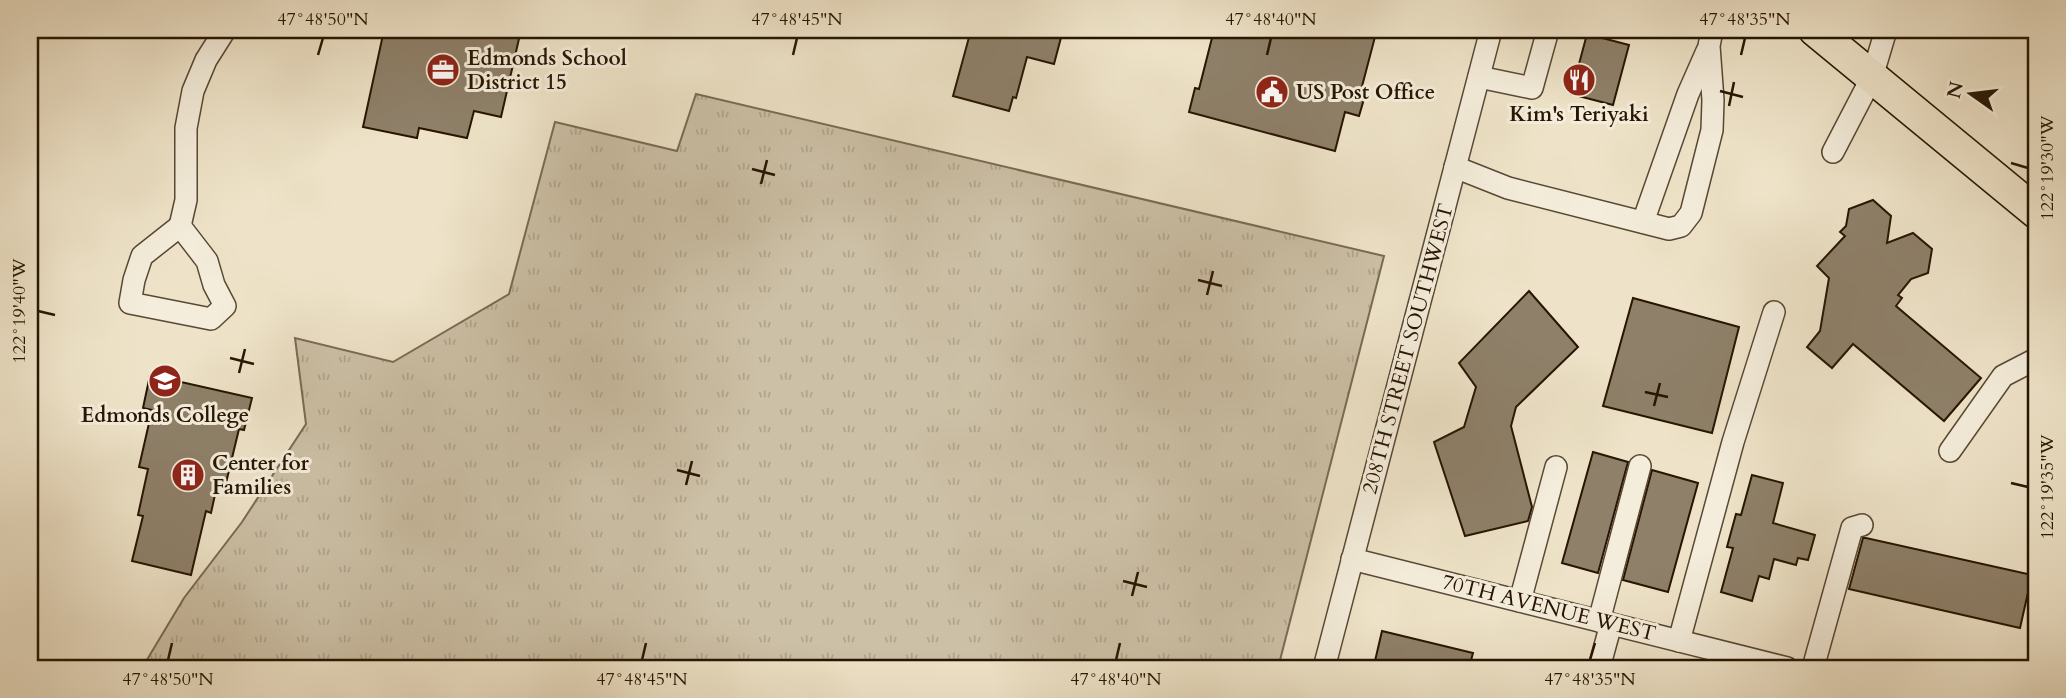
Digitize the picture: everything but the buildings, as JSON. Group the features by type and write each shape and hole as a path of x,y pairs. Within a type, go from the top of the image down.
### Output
{"highway":[{"path":"1815,30 2035,208"}],"street":[{"path":"180,226 207,261 214,285 225,306 211,319 130,303 142,256 180,226 186,200 186,128 193,91 206,60 225,30"},
{"name":"208TH STREET SOUTHWEST","path":"1324,668 1491,30"},
{"path":"1479,77 1532,88 1548,30"},
{"path":"1833,152 1872,77 1886,30"},
{"path":"1643,222 1688,94 1711,38"},
{"path":"1455,167 1508,188 1669,229 1681,226 1691,213 1712,130 1711,38"},
{"path":"1679,641 1733,442 1774,312"},
{"path":"1951,451 2003,376 2036,359"},
{"path":"1600,668 1605,622 1640,466"},
{"path":"1520,601 1556,467"},
{"path":"1812,668 1852,528 1862,525"},
{"name":"70TH AVENUE WEST","path":"1352,559 1787,668"}],"green space":[{"path":"696,94 1384,256 1278,668 142,668 184,598 242,522 306,424 295,338 393,362 509,294 555,122 677,151"}],"place":[{"name":"Edmonds School District 15","path":"443,70"},
{"name":"Kim's Teriyaki","path":"1579,80"},
{"name":"US Post Office","path":"1272,92"},
{"name":"Edmonds College","path":"165,381"},
{"name":"Center for Families","path":"188,475"}]}
